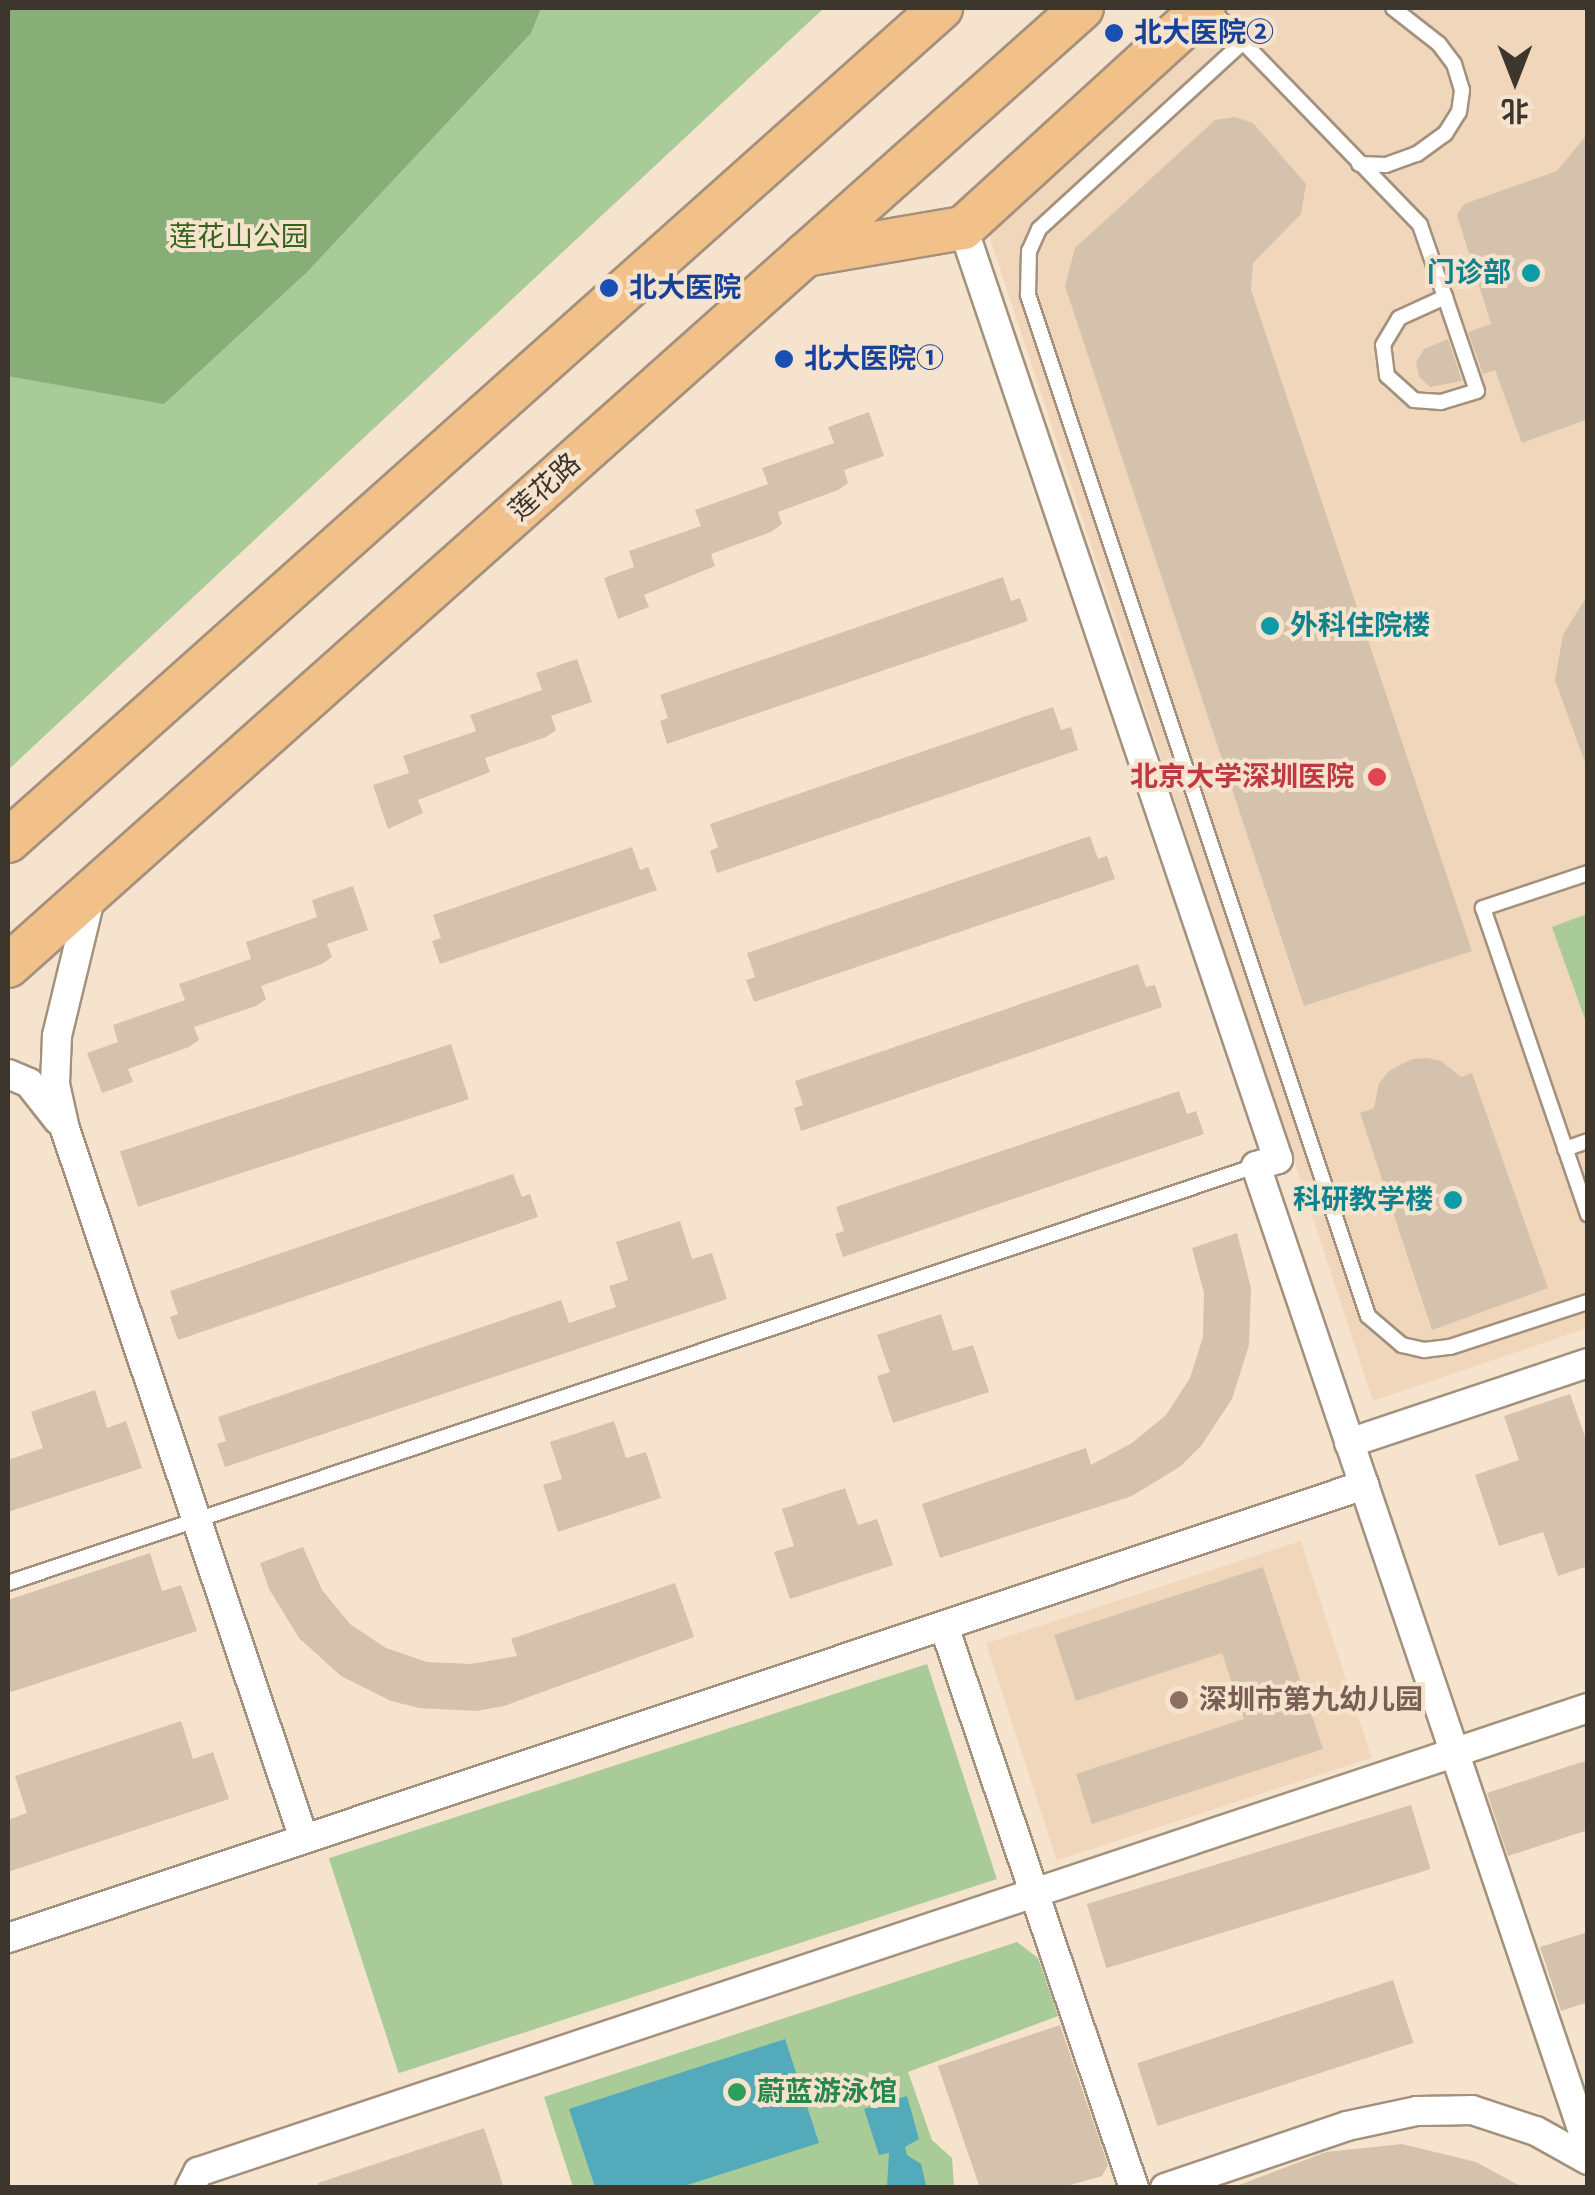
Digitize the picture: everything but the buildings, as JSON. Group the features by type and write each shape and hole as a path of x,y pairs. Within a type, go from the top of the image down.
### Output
{"main road":[{"path":"8,840 941,8"},
{"name":"莲花路","path":"8,966 1082,8"},
{"path":"804,255 964,228 1206,8"}],"street":[{"path":"964,228 1278,1158 1256,1166 1588,2147"},
{"path":"92,890 57,1036 56,1084 64,1129 304,1839"},
{"path":"8,1074 30,1083 64,1129"},
{"path":"1350,1443 1588,1363"},
{"path":"8,1938 1364,1485"},
{"path":"944,1626 1134,2188"},
{"path":"190,2188 198,2172 1588,1708"},
{"path":"1166,2188 1347,2126 1417,2111 1472,2110 1536,2130 1588,2160"}],"lane":[{"path":"1206,8 1420,225 1445,297 1477,391 1441,402 1414,400 1386,376 1383,344 1399,318 1445,297"},
{"path":"1359,164 1386,165 1417,154 1445,134 1460,112 1462,90 1454,64 1439,44 1393,8"},
{"path":"1243,42 1039,229 1028,250 1028,295 1368,1316 1402,1345 1424,1350 1450,1347 1588,1302"},
{"path":"1588,873 1483,908 1588,1214"},
{"path":"1565,1149 1588,1141"},
{"path":"8,1583 1256,1166"}],"shaded area":[{"name":"北京大学深圳医院","path":"1218,8 1587,8 1587,1328 1373,1401 986,226"},
{"name":"深圳市第九幼儿园","path":"1301,1541 1371,1758 1057,1860 986,1643"}],"green space":[{"name":"莲花山公园","path":"8,8 824,8 8,770"},
{"path":"8,8 541,8 531,33 306,273 164,404 8,376"},
{"path":"1588,914 1587,1025 1552,927"},
{"path":"927,1664 997,1879 399,2073 329,1858"},
{"name":"蔚蓝游泳馆","path":"1017,1942 1038,1958 1058,2016 908,2072 932,2140 952,2158 954,2187 573,2187 544,2097"}],"water":[{"path":"785,2039 819,2143 681,2187 595,2187 569,2109"},
{"path":"907,2096 919,2139 905,2147 907,2155 921,2164 926,2185 887,2187 889,2153 879,2155 864,2109"}],"place":[{"name":"北大医院②","path":"1114,33"},
{"name":"门诊部","path":"1531,273"},
{"name":"北大医院","path":"609,288"},
{"name":"北大医院①","path":"784,359"},
{"name":"外科住院楼","path":"1270,626"},
{"name":"北京大学深圳医院","path":"1377,777"},
{"name":"科研教学楼","path":"1453,1200"},
{"name":"深圳市第九幼儿园","path":"1179,1700"},
{"name":"蔚蓝游泳馆","path":"737,2092"}]}
